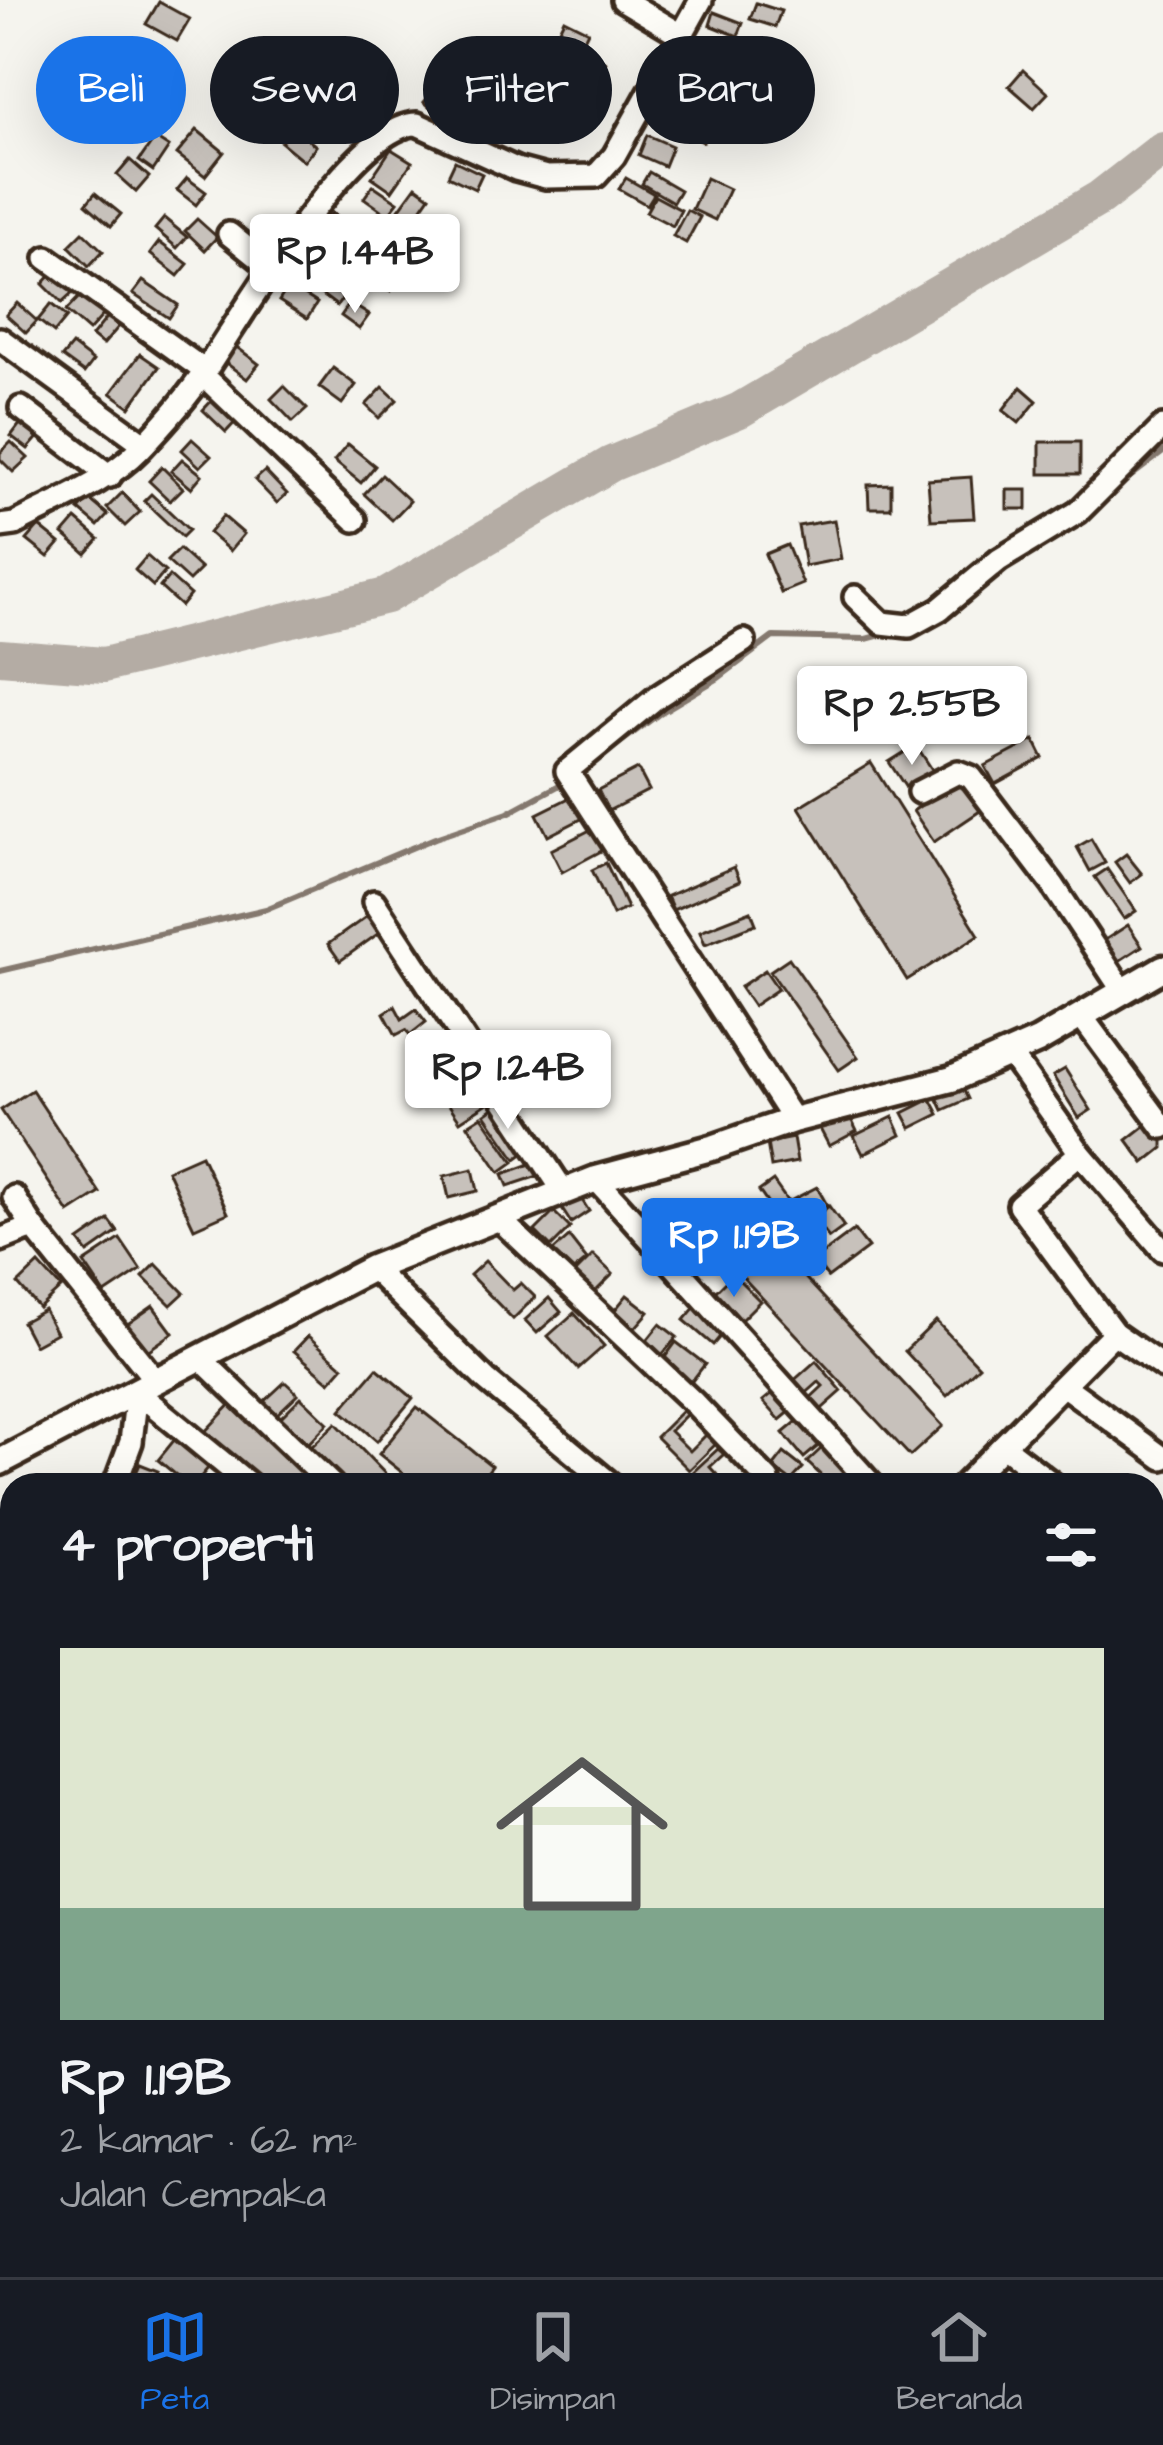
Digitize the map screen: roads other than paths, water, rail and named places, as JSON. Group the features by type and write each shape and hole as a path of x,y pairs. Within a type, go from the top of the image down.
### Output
{"street":[{"path":"623,0 679,36"},
{"path":"683,36 701,0"},
{"path":"0,526 15,524 110,476 144,444 204,373 316,207 378,140 405,124 428,127 466,149 546,177 596,176 636,118"},
{"path":"229,234 271,268"},
{"path":"47,258 204,373 355,520"},
{"path":"0,339 144,444"},
{"path":"21,408 110,476"},
{"path":"855,597 882,623 916,625 999,560 1078,512 1163,427"},
{"path":"744,640 657,698 567,771 793,1120"},
{"path":"919,792 958,772 971,777 1053,885 1123,991"},
{"path":"374,902 564,1192"},
{"path":"0,1462 373,1268 596,1179 952,1079 1011,1055 1163,970"},
{"path":"1082,1017 1163,1127"},
{"path":"1011,1055 1080,1153 1163,1250"},
{"path":"1080,1153 1019,1205 1114,1333 1163,1367"},
{"path":"596,1179 861,1473"},
{"path":"14,1197 146,1386 237,1473"},
{"path":"497,1218 694,1403 761,1473"},
{"path":"0,1240 34,1227"},
{"path":"373,1268 487,1380 598,1473"},
{"path":"976,1473 1114,1333"},
{"path":"200,1358 320,1473"},
{"path":"1063,1385 1163,1458"},
{"path":"119,1473 146,1386"},
{"path":"1003,1446 1038,1473"}],"waterway":[{"path":"0,657 104,665 386,596 611,464 740,410 1100,198 1163,149"},
{"path":"1118,486 1163,452"},
{"path":"578,774 773,637 866,639 892,632"},
{"path":"0,971 266,909 435,838 508,813 567,781"}]}
